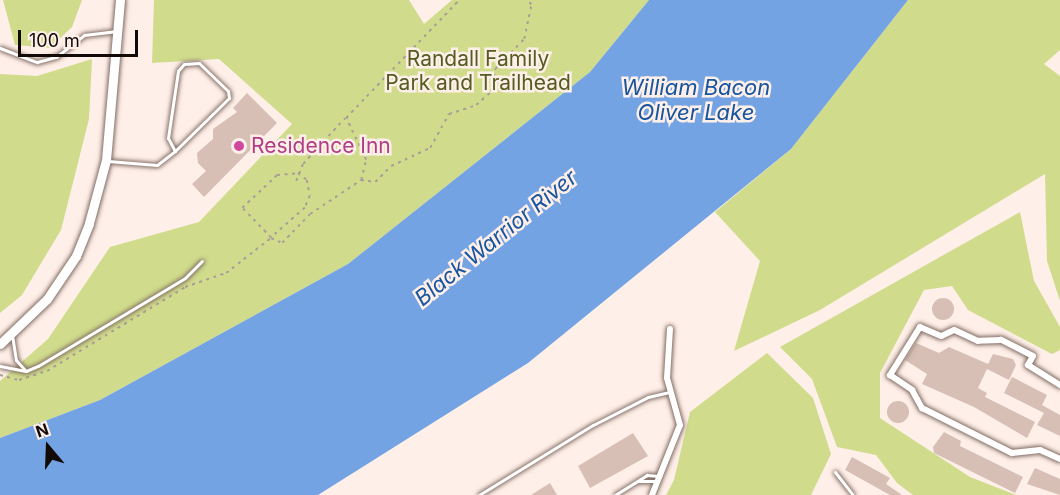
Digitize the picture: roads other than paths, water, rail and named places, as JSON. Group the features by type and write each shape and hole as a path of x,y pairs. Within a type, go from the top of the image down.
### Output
{"main road":[{"path":"0,344 47,299 76,256 89,223 106,160 120,0"}],"street":[{"path":"1060,385 1028,365 1033,356 1001,340 978,341 954,330 941,336 920,327 890,375 912,390 922,408 1012,453 1040,450 1060,459"},
{"path":"652,495 680,425 670,392 666,349 670,329"}],"lane":[{"path":"0,48 38,62 56,57 84,35 117,31"},
{"path":"106,160 158,165 175,151 229,98 228,91 199,63 184,64 178,71 168,138 175,151"},
{"path":"0,366 26,371 184,278 202,261"},
{"path":"12,334 16,360 26,371"},
{"path":"479,495 593,425 648,397 670,392"},
{"path":"835,472 853,495"},
{"path":"615,495 647,475 660,479"}],"water":[{"name":"William Bacon Oliver Lake","path":"649,0 908,0 791,149 528,363 318,495 0,495 0,438 100,400 348,264 590,72"}],"place":[{"name":"Residence Inn","path":"239,146"}],"park label":[{"name":"Randall Family Park and Trailhead","path":"478,71"}],"water label":[{"name":"Black Warrior River","path":"496,238"}]}
